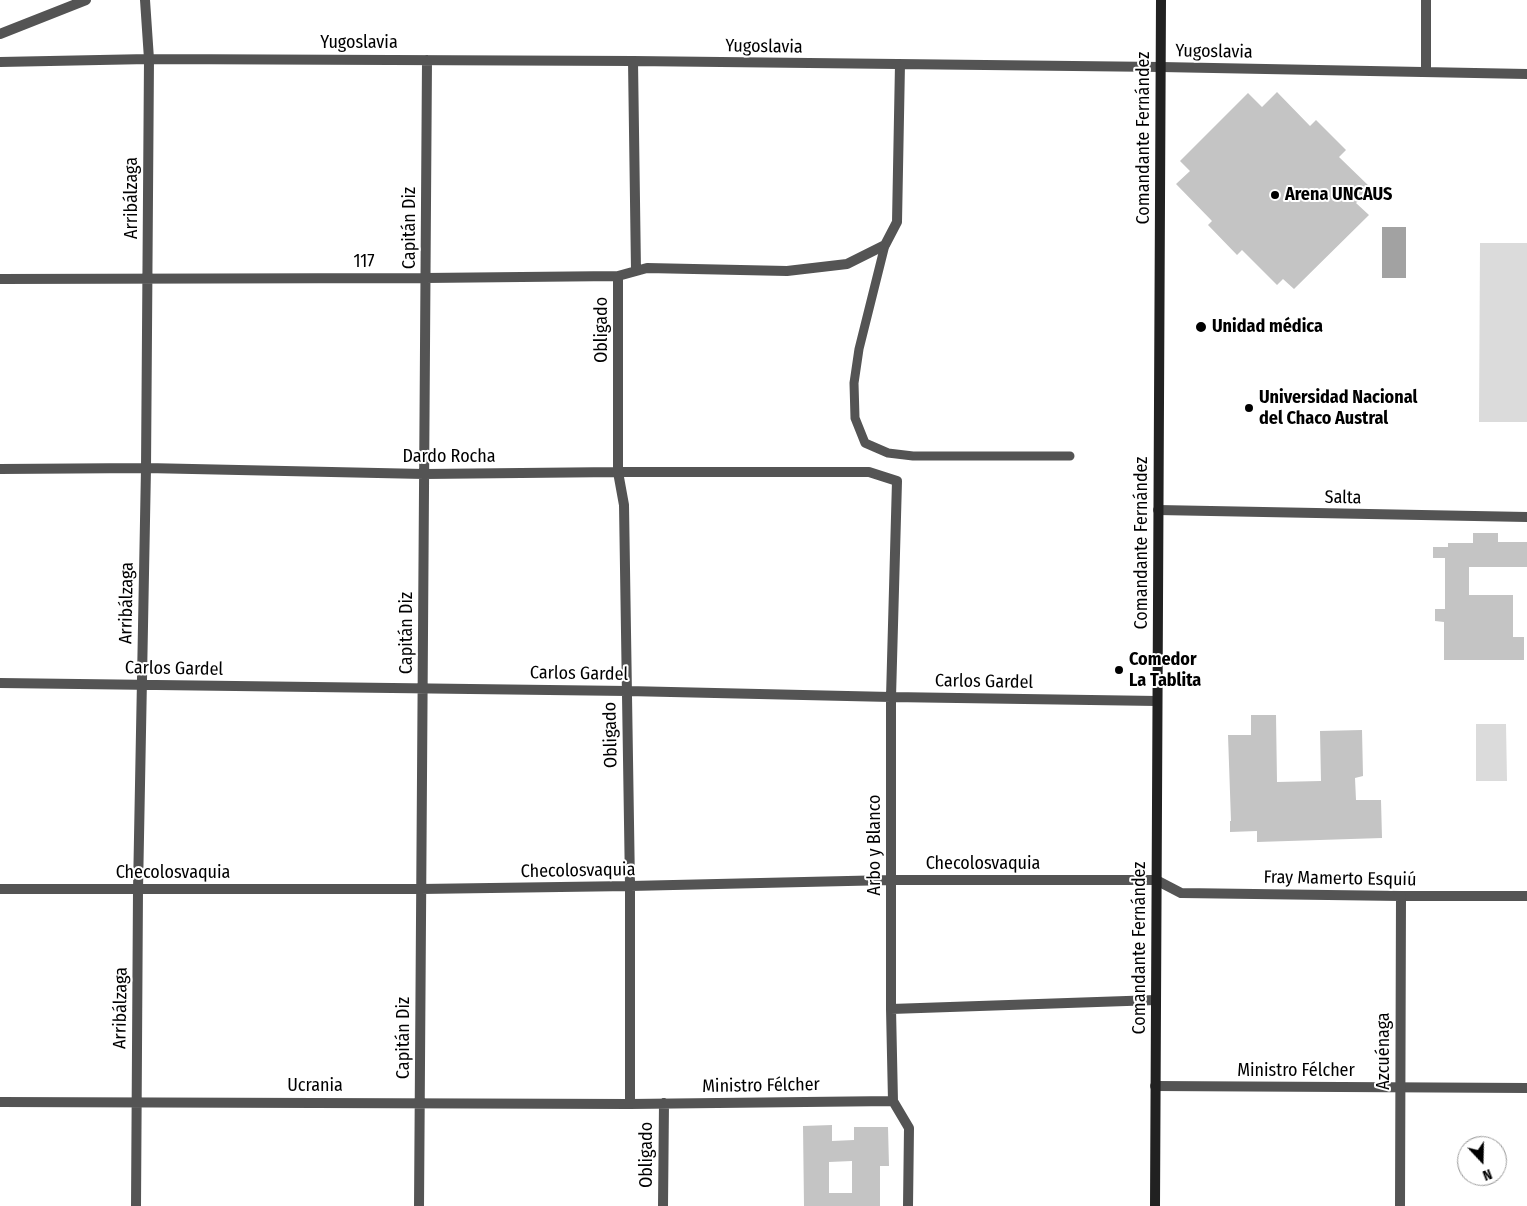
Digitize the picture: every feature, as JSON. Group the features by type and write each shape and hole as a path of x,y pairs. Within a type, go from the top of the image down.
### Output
{"main road":[{"name":"Comandante Fernández","path":"1155,1206 1161,0"}],"street":[{"path":"0,34 86,0"},
{"name":"Arribálzaga","path":"136,1206 138,890 148,279 149,59 145,0"},
{"path":"1426,0 1426,72"},
{"name":"Yugoslavia","path":"0,62 149,59 633,61 1161,67 1527,74"},
{"name":"Capitán Diz","path":"419,1206 427,60"},
{"path":"633,61 636,271"},
{"path":"884,245 897,222 900,64"},
{"name":"117","path":"0,279 618,276 647,268 787,270 847,264 884,245"},
{"name":"Obligado","path":"618,276 618,472 624,505 630,886 630,1104"},
{"name":"Dardo Rocha","path":"0,469 146,468 424,474 869,472 897,480"},
{"name":"Arbo y Blanco","path":"897,480 890,697 891,1009 894,1101 909,1128 908,1206"},
{"name":"Salta","path":"1158,510 1527,517"},
{"name":"Carlos Gardel","path":"0,683 627,691 1157,701"},
{"name":"Checolosvaquia","path":"0,889 421,889 891,880 1156,880"},
{"name":"Fray Mamerto Esquiú","path":"1156,880 1181,893 1527,896"},
{"name":"Azcuénaga","path":"1400,1206 1401,896"},
{"path":"891,1009 1156,1000"},
{"name":"Ministro Félcher","path":"1155,1086 1527,1088"},
{"name":"Ministro Félcher","path":"630,1104 894,1101"},
{"name":"Ucrania","path":"0,1102 136,1104 420,1102 630,1104"},
{"name":"Obligado","path":"663,1206 664,1104"}],"lane":[{"path":"884,245 854,383 855,418 865,443 888,453 913,456 1070,456"}],"shaded area":[{"path":"1382,227 1406,227 1406,278 1382,278"},
{"path":"1480,243 1527,243 1527,422 1479,422"},
{"path":"1476,724 1506,724 1507,781 1476,781"}],"building":[{"name":"Arena UNCAUS","path":"1277,92 1310,126 1316,120 1346,150 1339,157 1371,188 1356,203 1369,215 1294,289 1283,279 1277,285 1242,250 1237,255 1208,225 1212,221 1176,184 1190,171 1180,161 1248,93 1262,107"},
{"path":"1473,533 1498,533 1498,542 1527,542 1527,567 1469,567 1469,595 1513,595 1513,637 1524,637 1524,660 1444,660 1444,622 1435,621 1435,609 1445,609 1445,558 1433,558 1433,547 1448,547 1448,543 1473,543"},
{"path":"1251,715 1276,715 1277,782 1321,781 1320,731 1362,730 1363,776 1355,778 1356,800 1381,800 1382,838 1257,842 1257,831 1230,832 1228,735 1251,735"},
{"path":"832,1125 832,1141 854,1140 854,1127 888,1127 889,1166 880,1166 880,1206 804,1206 803,1126","holes":["852,1161 852,1193 829,1193 829,1162"]}],"place":[{"name":"Arena UNCAUS","path":"1275,195"},
{"name":"Unidad médica","path":"1201,327"},
{"name":"Universidad Nacional del Chaco Austral","path":"1249,408"},
{"name":"Comedor La Tablita","path":"1119,670"}]}
